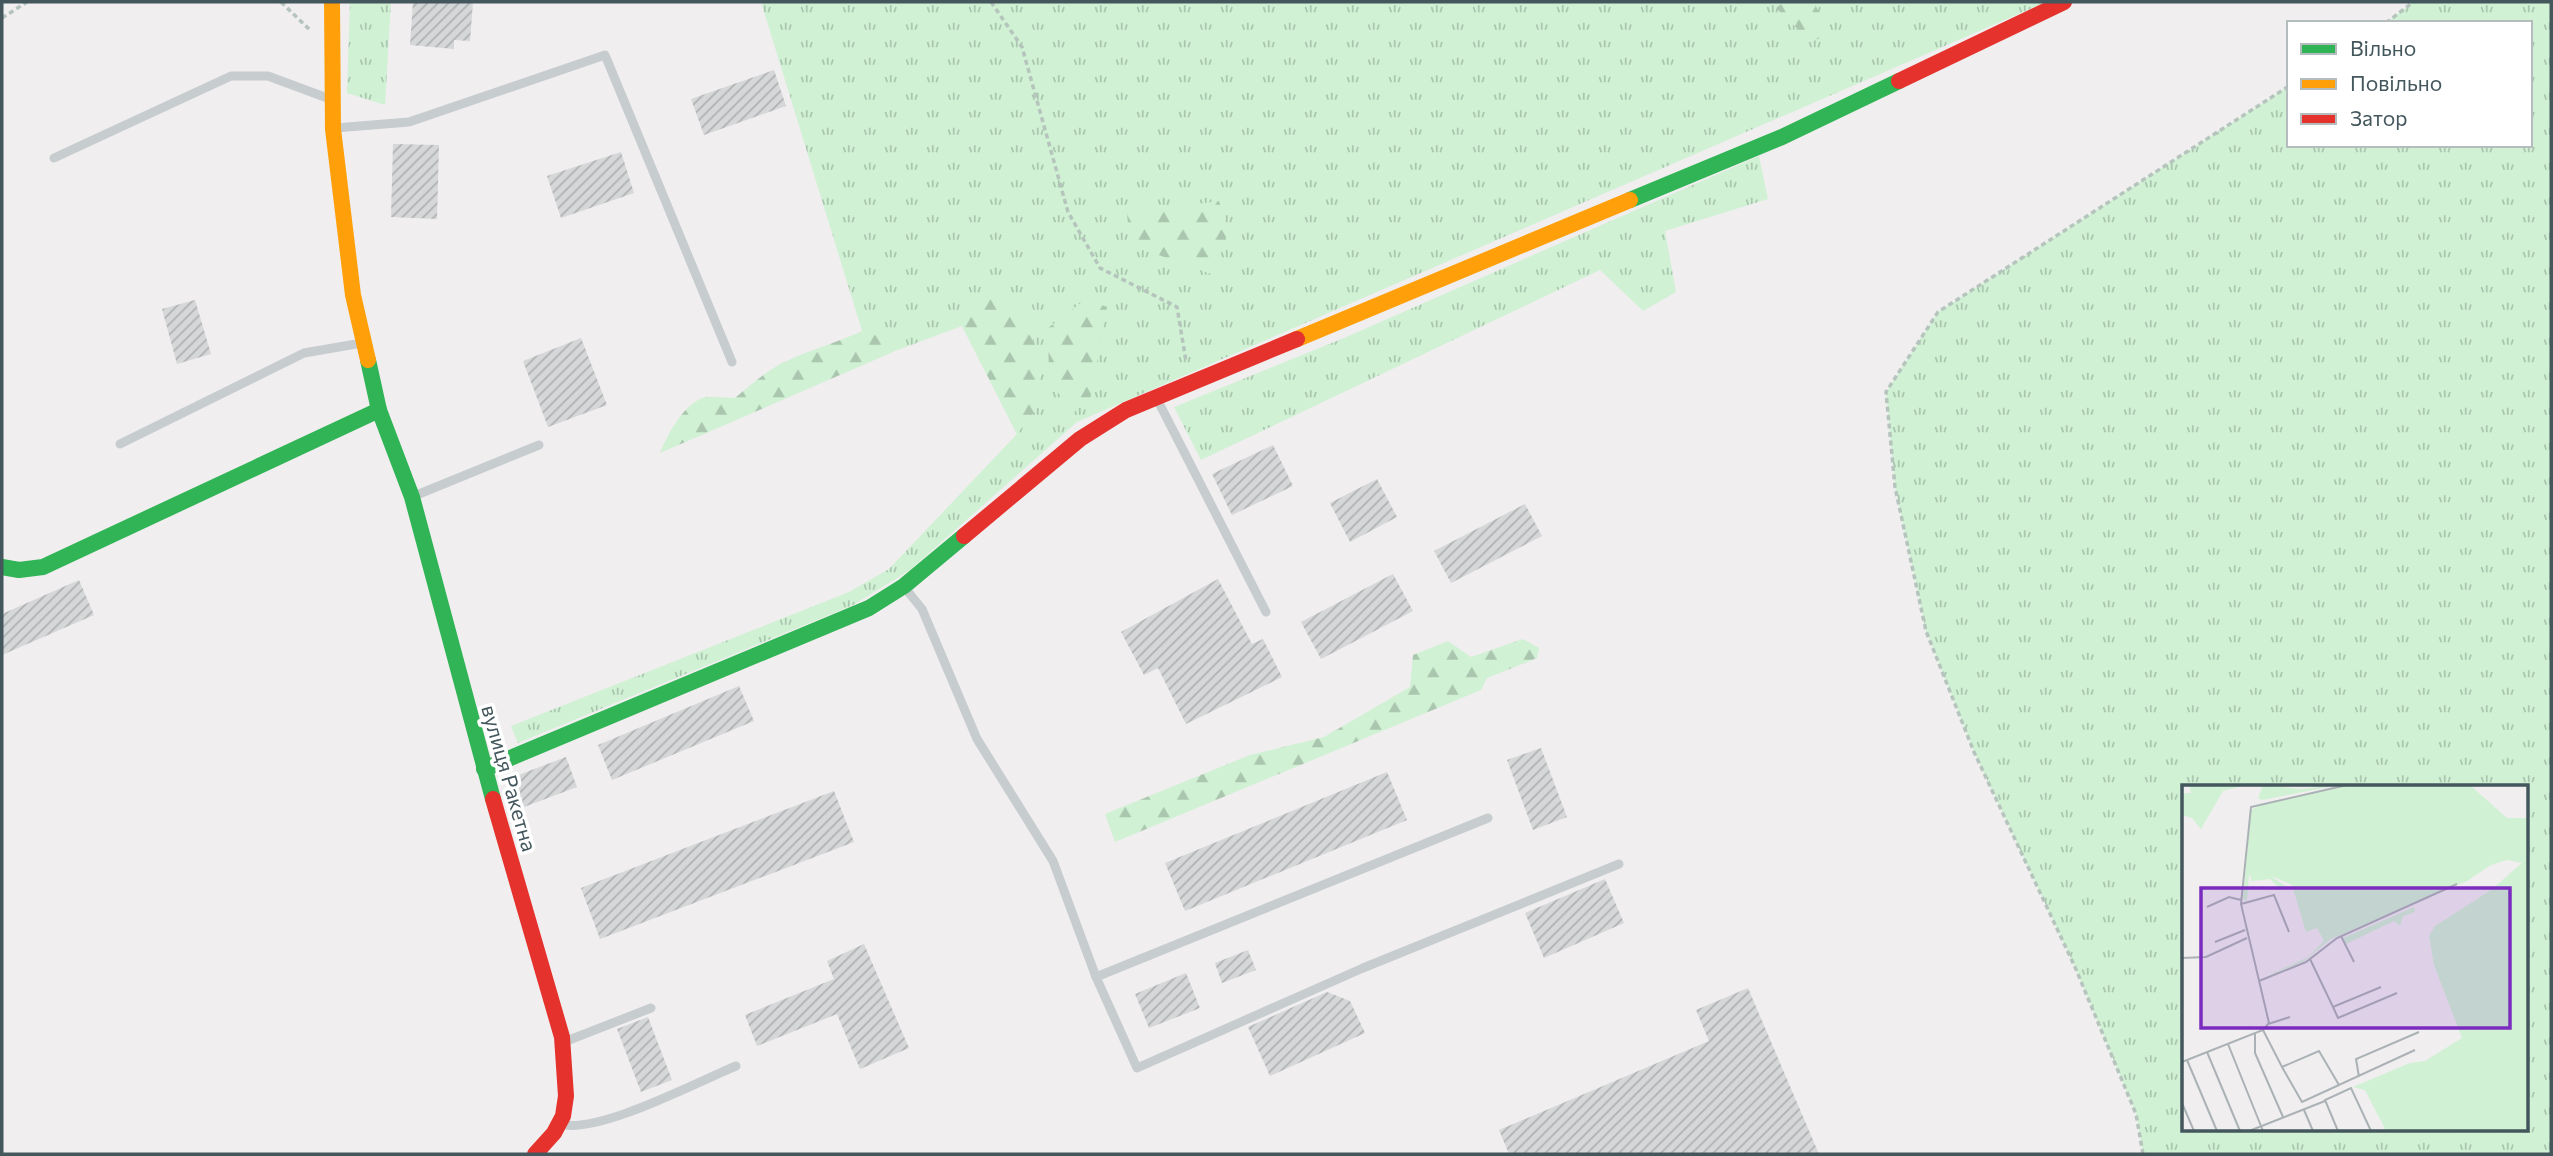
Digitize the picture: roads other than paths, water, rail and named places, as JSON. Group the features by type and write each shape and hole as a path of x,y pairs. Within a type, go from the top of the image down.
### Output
{"street":[{"name":"вулиця Ракетна","path":"331,2 333,129 353,295 379,410 412,497 484,769 563,1043 566,1096 559,1124 535,1154"},
{"path":"484,769 869,608 904,586 1080,439 1126,410 1782,136 2064,2"},
{"path":"2,567 19,570 43,567 379,410"}],"lane":[{"path":"333,129 409,122 605,55 732,362"},
{"path":"54,158 231,75 268,75 331,100"},
{"path":"120,444 304,353 364,342"},
{"path":"1156,398 1266,612"},
{"path":"412,497 539,444"},
{"path":"904,586 922,609 978,739 1053,861 1097,977 1137,1068 1363,968 1619,864"},
{"path":"1097,977 1488,818"},
{"path":"563,1043 651,1008"},
{"path":"559,1124 573,1128 599,1123 736,1066"}]}
